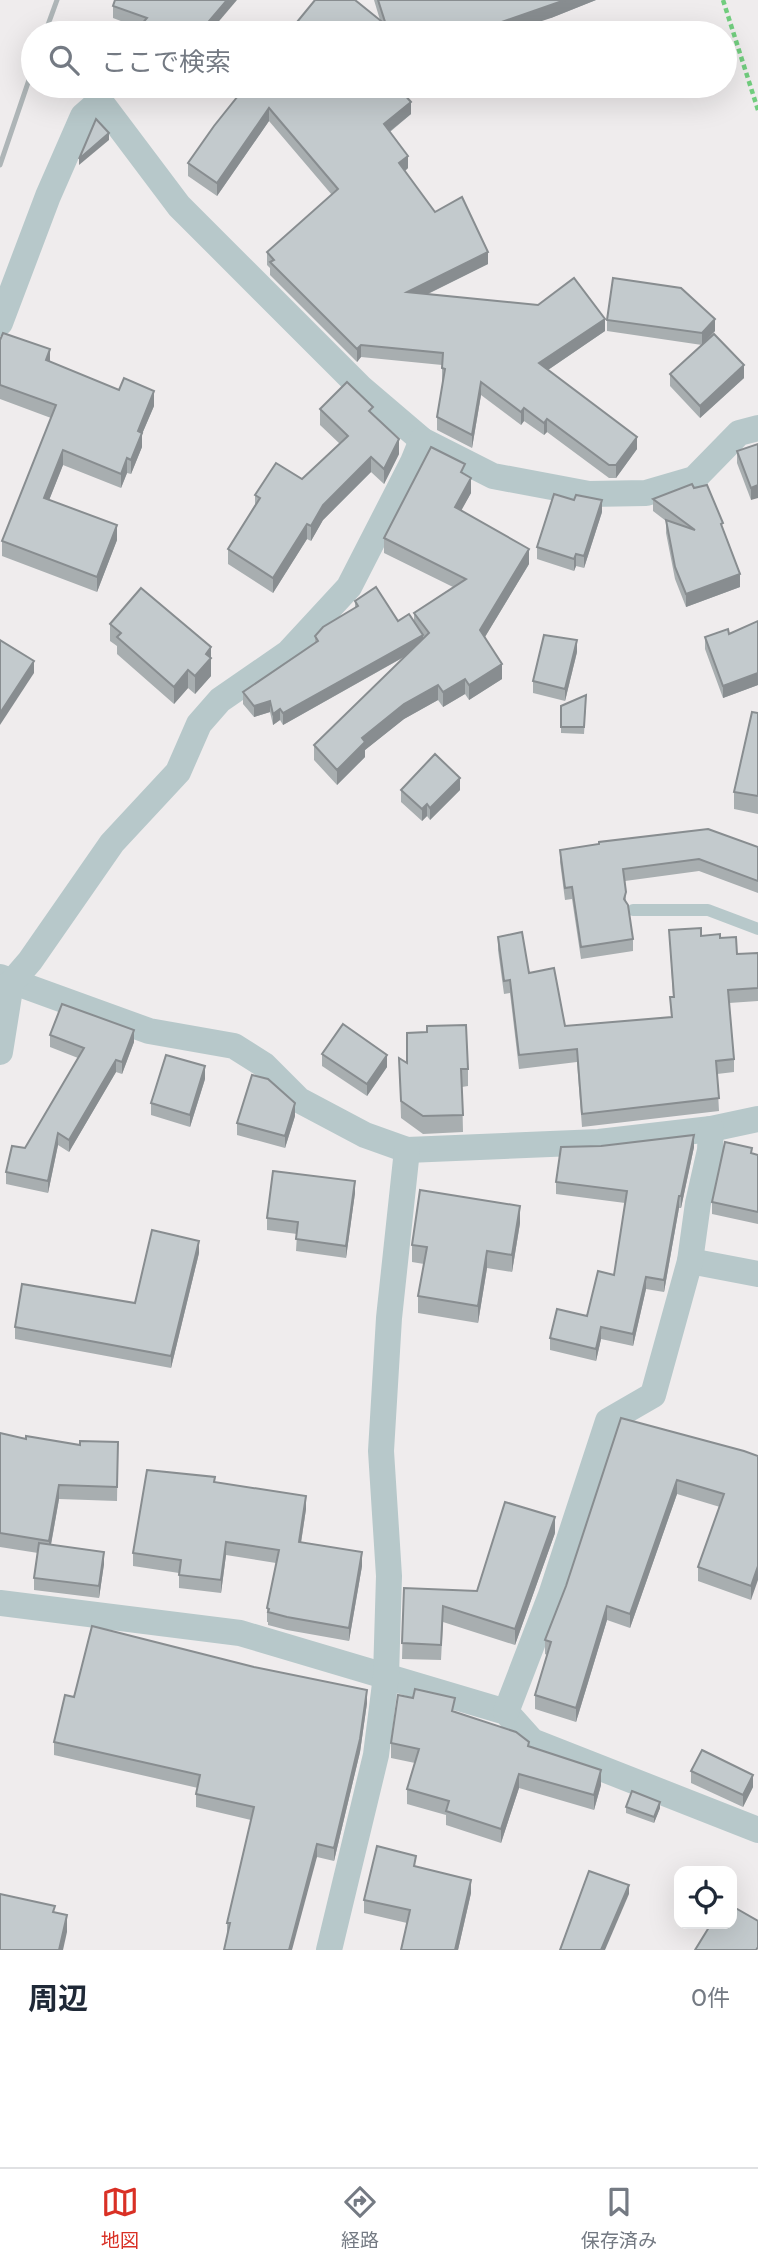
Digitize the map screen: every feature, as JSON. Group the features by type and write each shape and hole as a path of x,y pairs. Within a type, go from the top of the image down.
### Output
{"street":[{"path":"0,323 48,197 83,116 100,101 179,206 361,388 422,440 493,476 589,494 646,493 694,479 739,433 758,428"},
{"path":"0,1052 5,980 30,961 112,843 178,772 199,724 220,700 288,653 349,587 422,440"},
{"path":"5,980 149,1031 234,1046 264,1065 299,1100 365,1135 407,1150 598,1142 711,1129 758,1119"},
{"path":"506,1712 551,1595 608,1421 653,1395 690,1261 698,1203 710,1150 711,1129"},
{"path":"328,1950 376,1755 386,1676 389,1576 381,1451 389,1318 407,1150"},
{"path":"690,1261 758,1274"},
{"path":"0,1603 240,1633 386,1676 506,1712 532,1741 758,1830"}],"lane":[{"path":"634,910 708,910 758,929"}],"path":[{"path":"723,0 730,21"},
{"path":"737,44 758,110"}],"building":[{"path":"115,0 227,0 209,21 144,21 147,18 113,6"},
{"path":"315,0 355,0 381,21 298,21"},
{"path":"378,0 565,0 505,21 385,21"},
{"path":"236,98 408,98 411,102 384,124 408,156 399,163 435,212 462,197 488,252 407,292 538,305 574,278 605,319 539,363 637,437 616,465 609,465 547,419 544,423 524,408 521,412 481,382 472,435 437,417 445,369 442,368 443,353 361,345 357,349 270,262 274,260 267,252 338,189 269,108 217,183 188,163"},
{"path":"96,119 109,133 79,159"},
{"path":"613,278 681,288 715,319 702,333 607,320"},
{"path":"3,333 50,349 46,360 119,390 124,378 154,391 138,431 142,433 131,460 127,458 121,474 63,450 44,498 117,525 97,577 2,541 56,405 0,385 0,340"},
{"path":"714,334 744,365 700,406 670,374"},
{"path":"347,382 373,407 369,411 399,439 384,469 371,457 323,505 311,526 307,524 273,578 228,549 260,498 255,495 276,463 302,479 348,436 320,409"},
{"path":"758,444 758,485 751,488 737,451"},
{"path":"431,447 465,464 461,472 471,478 455,507 529,549 480,630 502,664 469,685 465,679 443,692 438,685 404,704 362,738 365,742 337,770 314,745 429,633 414,613 466,579 384,538"},
{"path":"692,484 694,488 707,485 740,574 686,594 675,567 666,520 695,530 653,499"},
{"path":"554,494 574,500 576,495 602,500 584,556 576,554 574,559 537,547"},
{"path":"376,587 398,621 409,614 423,635 283,713 280,709 273,714 270,701 254,706 243,692 318,641 315,636 323,627 358,606 355,601"},
{"path":"141,588 211,647 206,654 211,658 195,676 188,670 174,687 117,637 121,633 110,624"},
{"path":"758,621 758,673 723,686 705,637 728,629 729,634"},
{"path":"544,635 577,640 565,689 533,681"},
{"path":"0,640 34,661 0,713"},
{"path":"586,695 584,727 561,727 561,706"},
{"path":"752,712 758,713 758,796 734,792"},
{"path":"435,754 460,778 430,808 427,804 422,809 401,790"},
{"path":"708,829 758,847 758,881 699,859 623,869 626,892 624,899 628,905 633,939 581,947 572,887 565,888 560,850 599,842"},
{"path":"701,928 701,936 720,934 720,938 736,937 737,954 758,953 758,988 728,990 734,1059 716,1061 719,1098 582,1114 577,1049 519,1055 510,980 504,981 498,937 522,932 529,973 554,968 565,1026 672,1017 670,997 674,997 669,930"},
{"path":"62,1004 134,1030 122,1062 116,1060 69,1140 58,1133 48,1181 6,1172 12,1146 25,1148 84,1048 50,1035"},
{"path":"343,1024 387,1055 367,1084 322,1054"},
{"path":"466,1025 468,1069 461,1069 463,1115 423,1116 401,1101 399,1058 407,1063 407,1033 427,1032 427,1026"},
{"path":"166,1055 205,1066 190,1115 151,1103"},
{"path":"252,1075 268,1079 295,1103 285,1136 237,1123"},
{"path":"694,1135 679,1196 664,1280 646,1277 633,1334 601,1327 596,1349 550,1338 557,1309 587,1316 598,1271 614,1275 627,1191 556,1182 561,1147 601,1146"},
{"path":"725,1142 752,1148 751,1153 758,1155 758,1212 712,1202"},
{"path":"273,1171 355,1181 346,1246 296,1239 298,1222 267,1218"},
{"path":"420,1190 520,1206 512,1255 487,1251 478,1306 418,1296 427,1247 412,1245"},
{"path":"152,1230 199,1241 171,1356 15,1327 22,1284 135,1303"},
{"path":"621,1418 758,1456 758,1566 751,1586 698,1567 724,1494 677,1480 630,1614 607,1606 576,1708 535,1695 551,1642 545,1640 566,1586"},
{"path":"0,1433 80,1445 80,1441 118,1442 117,1487 59,1485 49,1541 0,1533"},
{"path":"147,1470 215,1477 214,1482 306,1496 299,1542 362,1552 349,1628 268,1612 279,1550 226,1542 221,1580 179,1575 181,1560 133,1553"},
{"path":"505,1502 555,1517 515,1629 443,1606 441,1645 402,1643 404,1588 477,1591"},
{"path":"39,1543 104,1552 99,1586 34,1578"},
{"path":"92,1626 254,1667 367,1690 360,1739 334,1848 317,1844 289,1950 224,1950 230,1923 227,1923 254,1807 196,1794 200,1775 54,1742 65,1695 74,1697"},
{"path":"415,1689 455,1698 452,1711 516,1732 529,1742 528,1746 601,1770 594,1795 519,1774 501,1829 446,1811 449,1801 407,1789 419,1749 391,1743 398,1695 413,1698"},
{"path":"702,1750 753,1775 743,1795 691,1771"},
{"path":"632,1791 660,1802 654,1817 626,1807"},
{"path":"377,1846 416,1856 414,1866 471,1880 455,1950 401,1950 410,1910 364,1900"},
{"path":"589,1871 629,1885 601,1950 560,1950"},
{"path":"0,1894 55,1906 53,1912 67,1915 59,1950 0,1950"},
{"path":"737,1909 758,1921 756,1950 695,1950 708,1929 737,1929"}],"railway":[{"path":"49,21 57,0"},
{"path":"0,165 23,98"}]}
